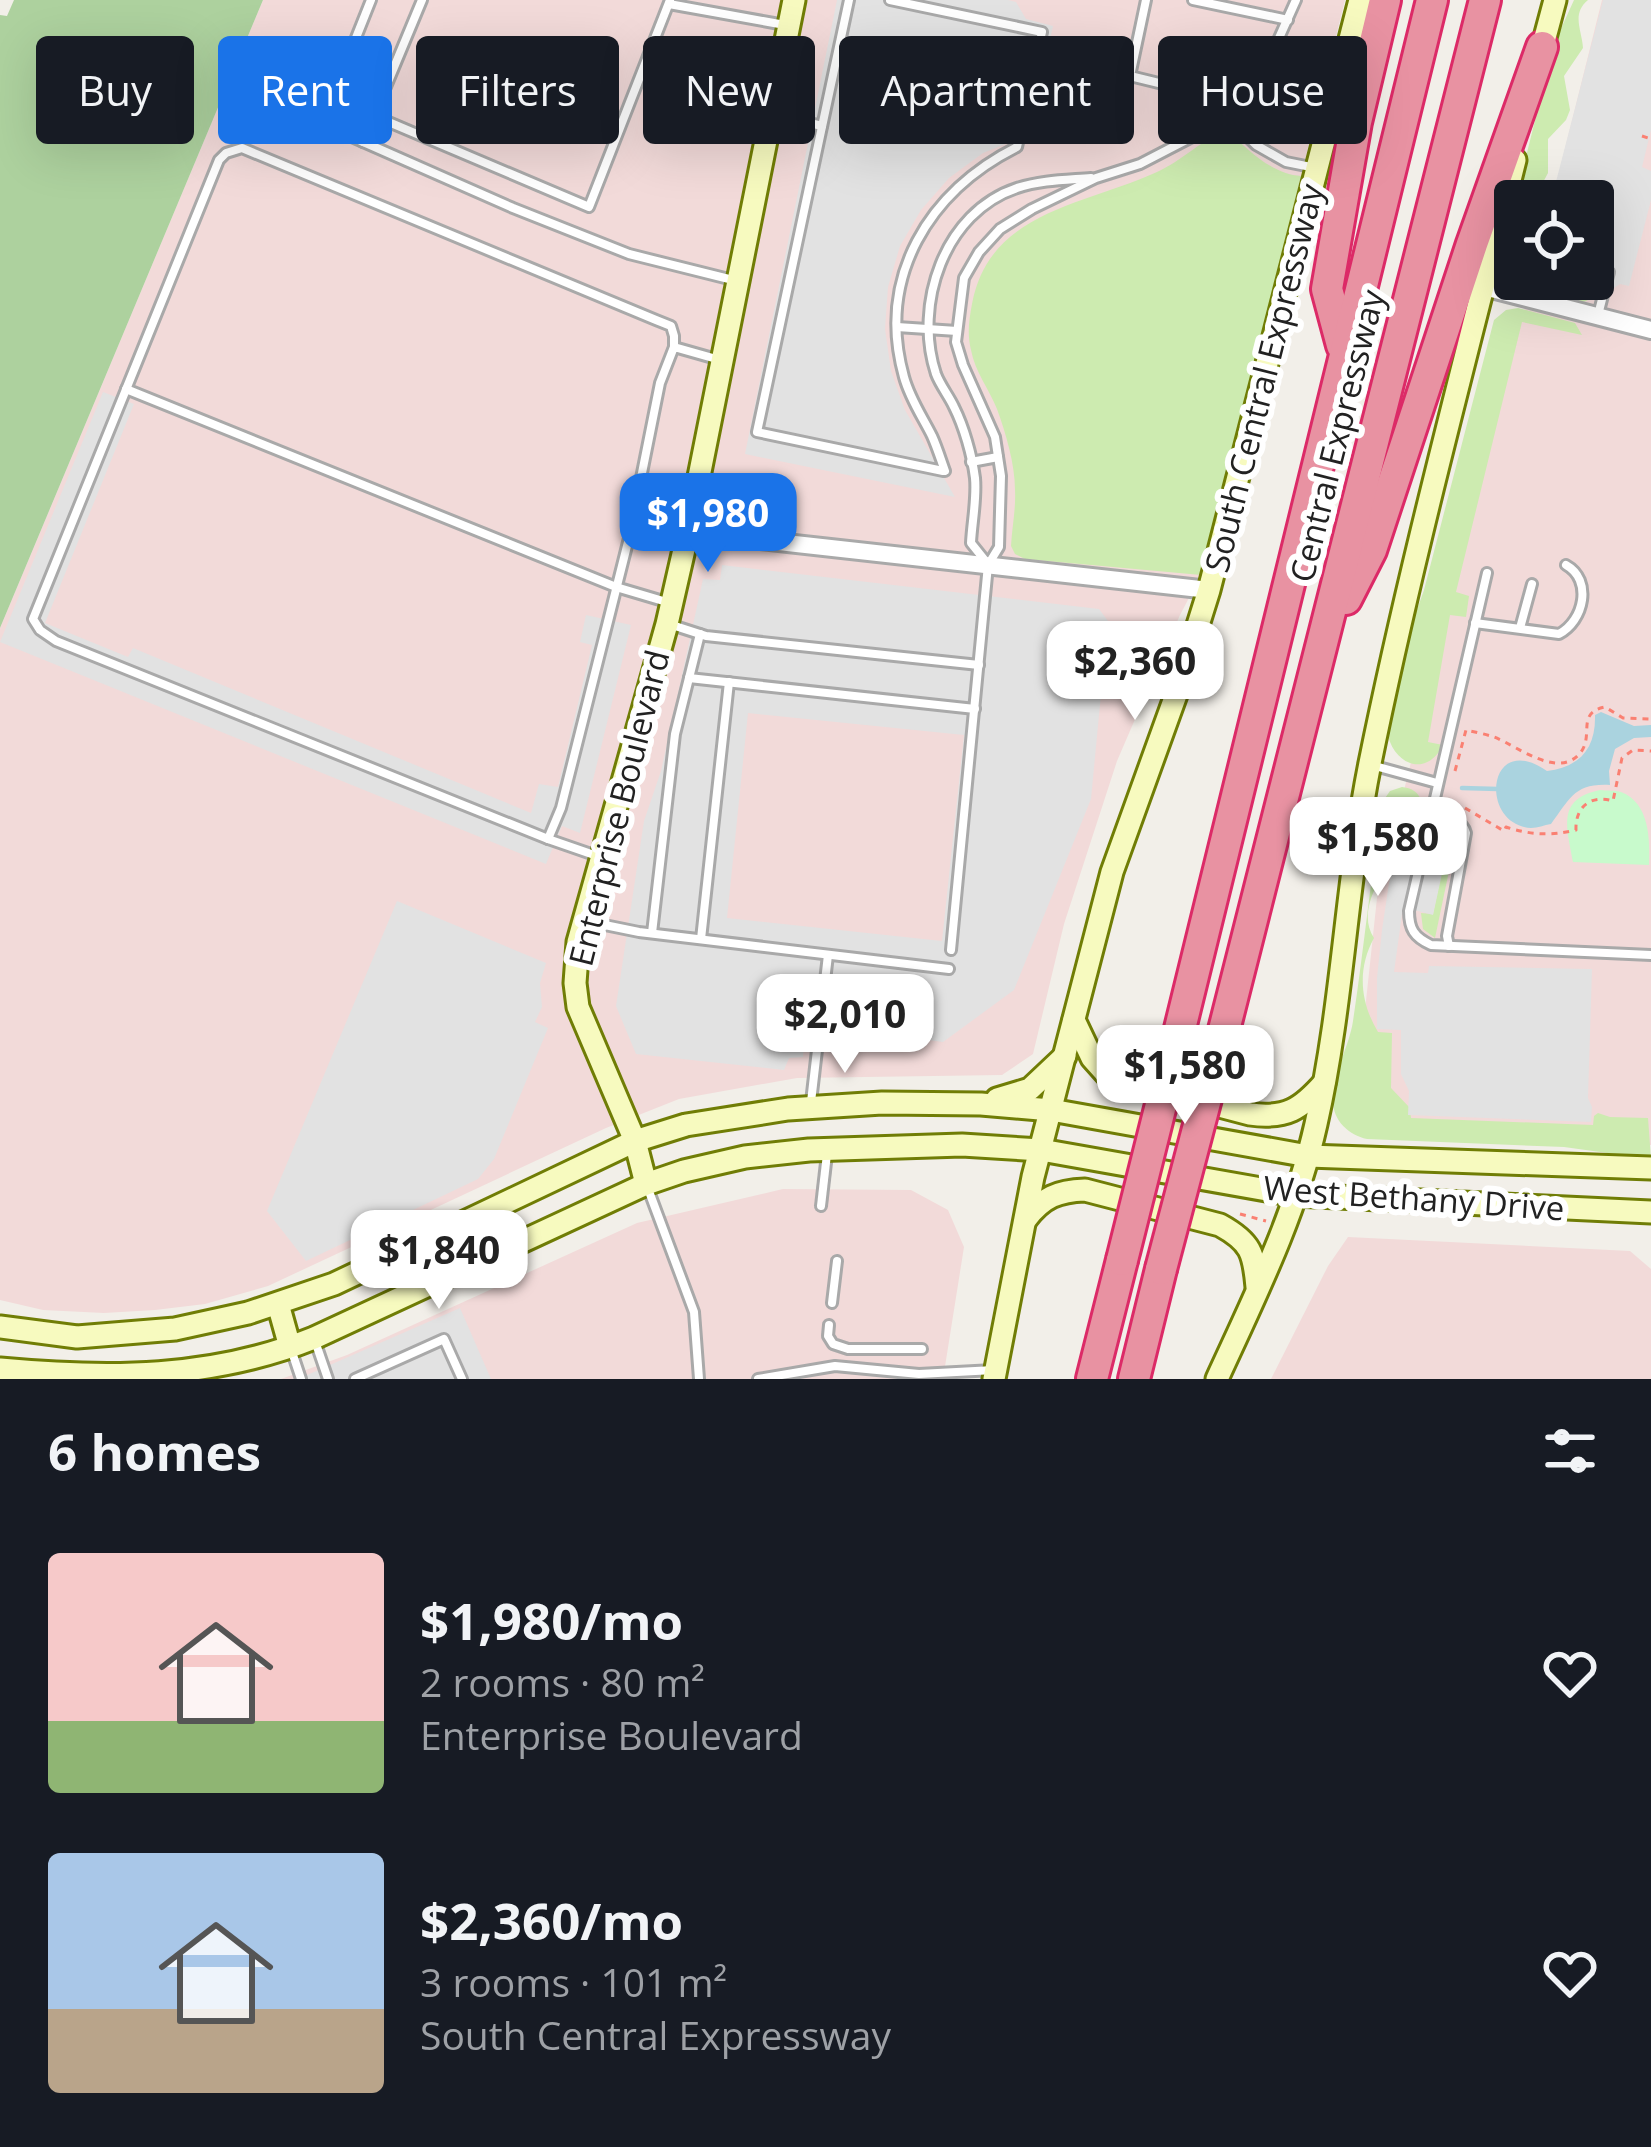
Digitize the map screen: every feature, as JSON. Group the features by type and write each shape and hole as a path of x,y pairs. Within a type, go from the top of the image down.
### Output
{"highway":[{"path":"1344,351 1327,290 1356,122 1385,0"},
{"name":"Central Expressway","path":"1092,1379 1432,0"},
{"name":"Central Expressway","path":"1134,1379 1485,0"},
{"path":"1317,658 1371,550 1542,47"}],"main road":[{"name":"Enterprise Boulevard","path":"786,36 794,0"},
{"name":"South Central Expressway","path":"995,1375 1022,1224 1112,872 1209,590 1360,0"},
{"path":"1217,1379 1257,1294 1308,1156 1334,1025 1370,765 1419,542 1555,0"},
{"name":"Enterprise Boulevard","path":"646,1184 635,1141 578,1007 578,942 669,614 764,144"},
{"path":"1074,1020 1092,1058 1109,1077 1250,1114 1273,1117 1292,1111 1325,1081"},
{"path":"981,1104 1030,1089 1066,1055"},
{"name":"West Bethany Drive","path":"0,1327 77,1337 214,1322 334,1284 635,1141 686,1124 811,1108 981,1104 1052,1110 1308,1156 1651,1168"},
{"name":"West Bethany Drive","path":"0,1369 68,1378 214,1369 314,1338 646,1184 745,1157 962,1145 1041,1150 1295,1195 1651,1213"},
{"path":"1022,1224 1038,1203 1085,1190 1220,1225 1249,1247 1257,1294"},
{"path":"289,1300 314,1338"},
{"path":"289,1300 290,1347"}],"street":[{"path":"1484,287 1651,330"},
{"path":"688,532 1209,590"}],"lane":[{"path":"357,36 371,0"},
{"path":"392,75 422,0"},
{"path":"734,16 737,0"},
{"path":"849,0 757,432 945,472 909,393 900,359 897,327 902,280 919,236 939,205 965,178 1017,147 1042,32 890,0"},
{"path":"1146,0 1130,76 1158,83"},
{"path":"1192,0 1288,20"},
{"path":"1280,36 1296,0"},
{"path":"392,124 589,207 669,2 788,26"},
{"path":"815,124 822,126"},
{"path":"368,144 629,254 737,281"},
{"path":"951,950 988,565 999,547 1001,476 994,437 956,342 964,278 1000,229 1032,208 1179,144"},
{"path":"1255,144 1286,162 1318,168"},
{"path":"548,839 562,808 660,383 674,347 671,326 242,148 226,153 219,160 33,619 40,631 56,641 548,839 602,858"},
{"path":"988,565 971,543 975,479 956,410 937,375 928,329 940,261 959,230 987,203 1016,188 1096,178"},
{"path":"1598,316 1602,300"},
{"path":"897,327 957,332"},
{"path":"674,347 722,360"},
{"path":"127,389 616,587 700,634 979,665"},
{"path":"971,462 998,457"},
{"path":"1475,623 1559,634 1571,628 1582,610 1581,596 1575,569 1566,565"},
{"path":"1487,573 1408,926 1418,939 1431,945 1651,955"},
{"path":"1520,628 1532,584"},
{"path":"652,933 675,734 700,634"},
{"path":"689,678 975,709"},
{"path":"700,939 729,682"},
{"path":"1370,765 1437,783"},
{"path":"1430,814 1455,820 1466,833 1449,946"},
{"path":"584,921 949,969"},
{"path":"811,1108 828,955"},
{"path":"821,1206 827,1150"},
{"path":"646,1184 694,1312 699,1379"},
{"path":"832,1303 837,1261"},
{"path":"830,1325 828,1336 833,1344 848,1348 922,1349"},
{"path":"314,1338 328,1379"},
{"path":"355,1379 444,1340 462,1379"},
{"path":"290,1347 301,1379"},
{"path":"758,1379 836,1366 905,1374 995,1375"}],"path":[{"path":"1642,136 1651,139"},
{"path":"1453,779 1466,730 1558,762 1580,752 1587,719 1597,708 1605,707 1623,718 1651,719"},
{"path":"1462,813 1465,807 1504,832 1506,827 1529,835 1576,830 1578,812 1586,803 1597,798 1613,800 1622,758 1633,750 1651,751"}],"shaded area":[{"path":"263,0 1345,0 1336,36 1158,36 1158,144 1309,144 1201,575 1117,761 1064,924 1033,1054 1002,1075 797,1078 679,1099 606,1128 268,1286 205,1304 155,1310 43,1310 0,1300 0,628 218,107 218,144 392,144 392,36 248,36"},
{"path":"837,0 1008,0 1016,2 1026,19 1053,26 1051,36 839,36 839,144 1006,144 983,153 949,178 921,210 900,246 888,287 885,329 891,371 905,410 955,497 745,454 808,144 815,144 815,109"},
{"path":"1602,0 1651,0 1651,1145 1352,1132 1377,898 1527,300 1614,300 1614,180 1557,180"},
{"path":"1603,0 1651,0 1651,130 1642,167 1651,171 1651,200 1629,286 1614,288 1614,180 1556,180"},
{"path":"103,392 134,404 45,623 128,657 133,648 531,813 539,784 558,787 592,645 580,642 586,615 631,625 580,833 562,826 546,864 0,642"},
{"path":"722,565 1099,609 1108,621 1091,799 1014,990 943,1042 806,1024 803,1057 789,1058 784,1070 636,1054 616,1006 644,821 661,771 703,579 720,580","holes":["748,713 964,735 942,941 727,918"]},
{"path":"1406,821 1428,826 1425,841 1448,846 1433,915 1403,907 1394,972 1428,973 1429,966 1592,969 1591,1122 1408,1115 1409,1091 1401,1074 1401,1030 1377,1029 1382,930"},
{"path":"397,901 546,963 540,983 542,1007 535,1022 548,1028 494,1159 478,1179 306,1261 267,1211"},
{"path":"783,1189 911,1190 948,1210 964,1247 943,1379 281,1379 347,1355 637,1223"},
{"path":"1348,1237 1630,1251 1651,1269 1651,1379 1271,1379 1328,1266"},
{"path":"460,1308 491,1379 298,1379"}],"green space":[{"path":"14,0 263,0 248,36 218,36 218,107 0,628 0,15 7,16"},
{"path":"1574,0 1588,0 1579,17 1583,48 1564,76 1570,110 1548,139 1548,173 1544,180 1520,180 1554,44"},
{"path":"1201,144 1243,144 1270,166 1301,176 1201,575 1025,559 1011,546 1015,497 1009,449 970,344 971,310 982,273 1019,230 1175,162"},
{"path":"1518,308 1575,323 1582,335 1522,322 1456,592 1469,596 1466,617 1450,615 1428,742 1443,745 1429,761 1412,764 1398,755 1388,736 1409,632 1494,320"},
{"path":"1402,787 1420,797 1423,819 1404,818 1395,852 1372,896 1368,918 1374,938 1363,985 1378,1032 1392,1033 1391,1088 1410,1108 1411,1118 1593,1125 1598,1113 1648,1118 1651,1159 1564,1147 1367,1139 1339,1121 1333,1091 1353,1021 1383,801 1390,791"},
{"path":"1600,790 1621,792 1638,805 1648,834 1649,865 1573,862 1567,826 1571,808 1576,800"},
{"path":"1448,831 1454,847 1435,938 1423,929 1421,913 1433,914 1447,846 1437,844 1441,833"}],"water":[{"path":"1601,712 1634,726 1651,725 1651,737 1634,738 1615,749 1610,785 1581,790 1551,824 1531,828 1514,823 1497,798 1502,770 1512,762 1527,761 1547,771 1569,765 1589,746 1595,715"}],"waterway":[{"path":"1462,788 1498,789"}]}
